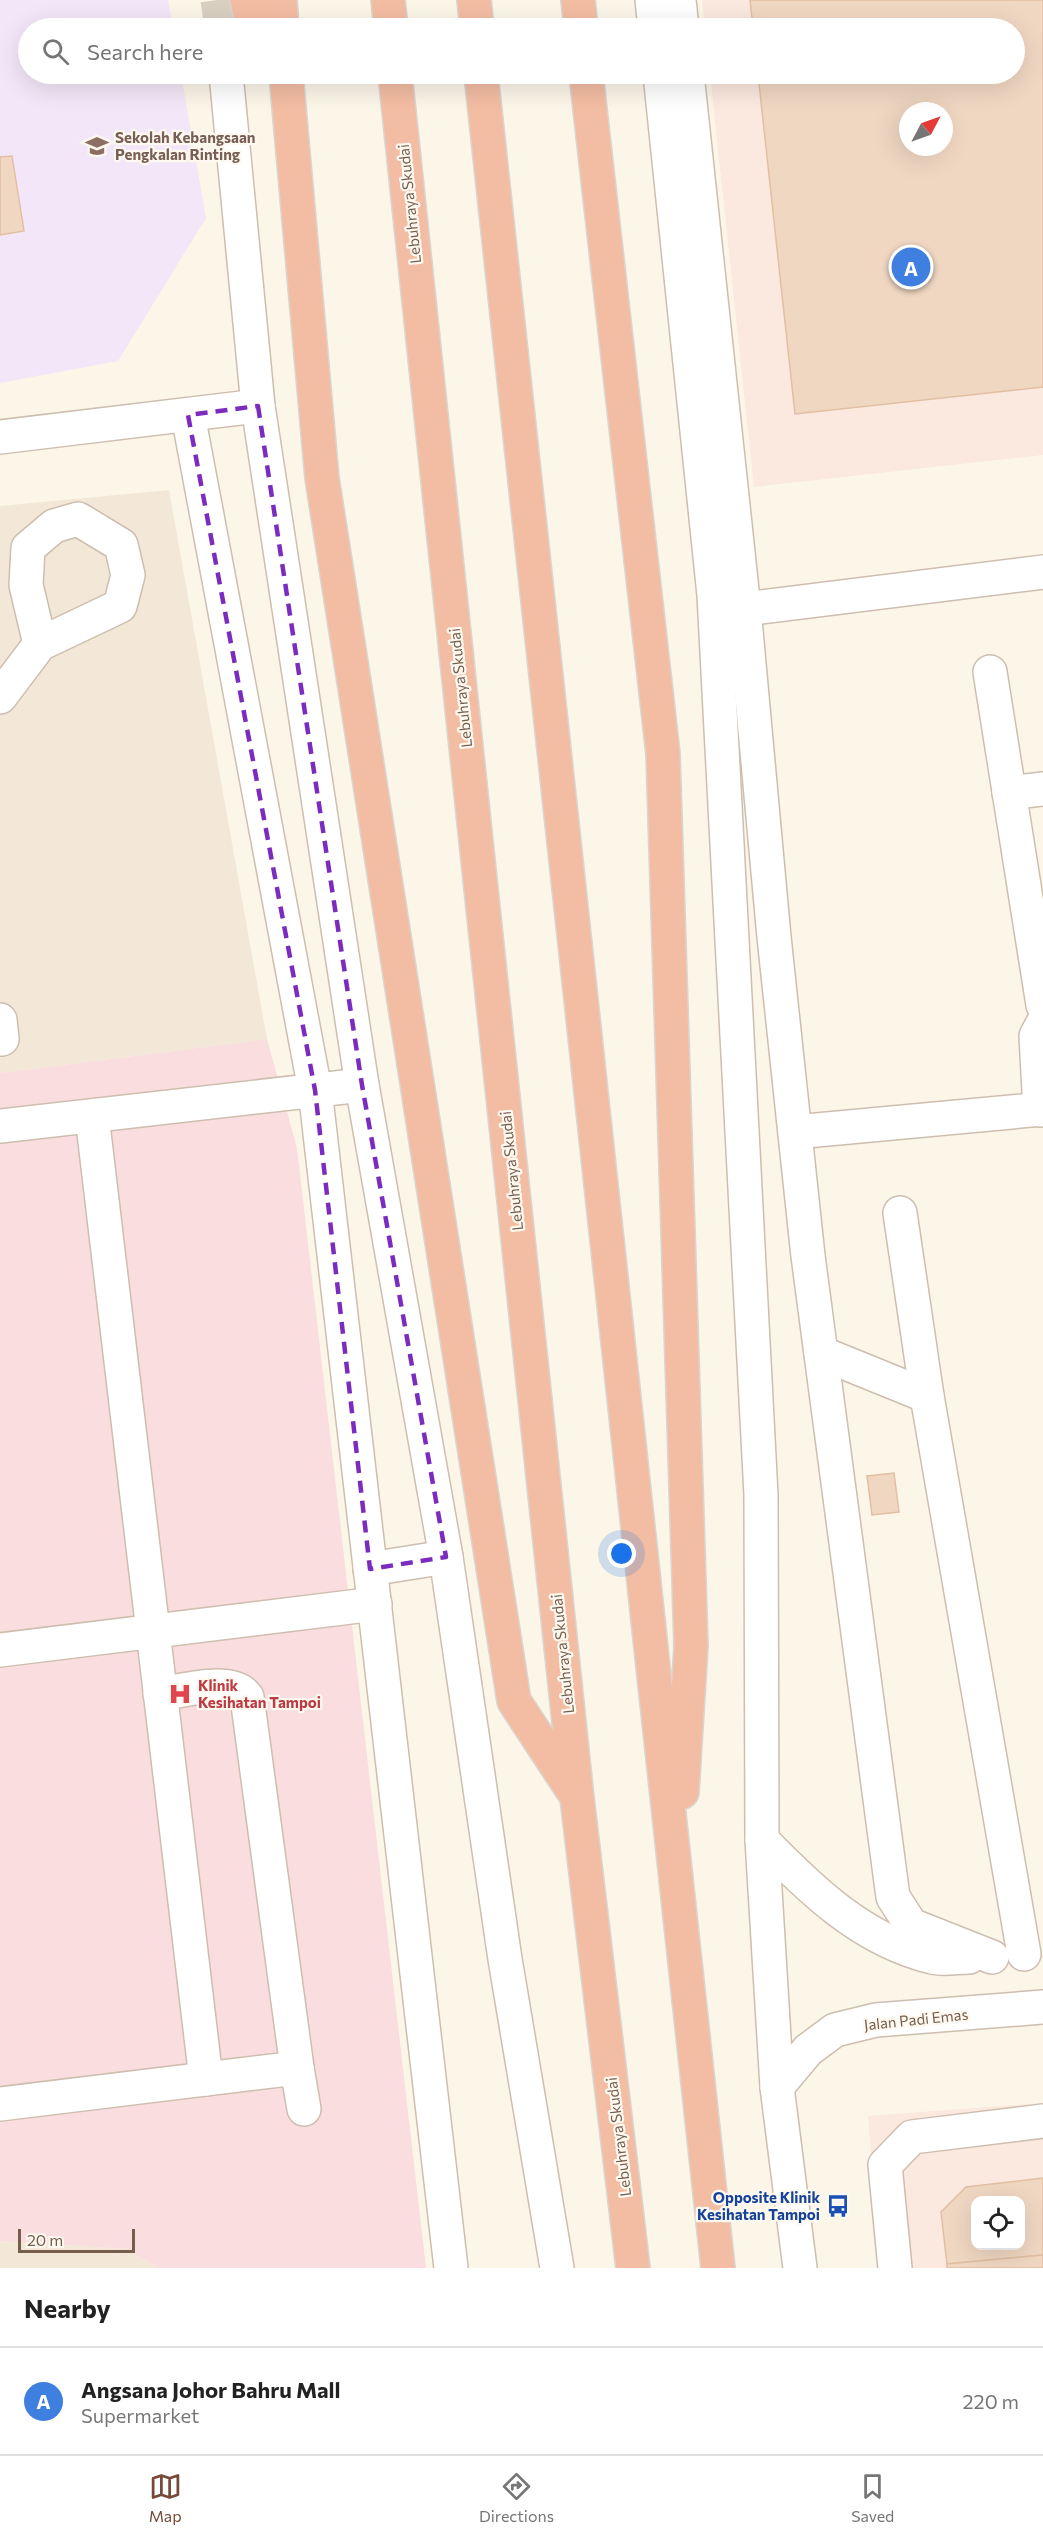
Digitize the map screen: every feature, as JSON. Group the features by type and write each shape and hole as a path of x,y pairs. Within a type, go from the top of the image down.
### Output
{"highway":[{"path":"247,0 252,18"},
{"path":"280,0 281,18"},
{"path":"388,0 390,18"},
{"path":"474,0 476,18"},
{"path":"578,0 580,18"},
{"path":"267,84 296,204"},
{"path":"287,84 322,478 514,1701 577,1798"},
{"name":"Lebuhraya Skudai","path":"396,84 577,1798 633,2268"},
{"path":"483,84 718,2268"},
{"path":"587,84 663,754 691,1646 677,1883"}],"street":[{"path":"652,0 654,18"},
{"path":"679,0 681,18"},
{"path":"227,84 258,406 362,1085 446,1557 505,1959 556,2268"},
{"path":"661,84 714,595 761,1495 762,1840 777,2086 800,2268"},
{"path":"688,84 744,609 774,937 795,1132 821,1353 893,1897 912,1924 992,1957"},
{"path":"0,437 258,406"},
{"path":"188,415 315,1090 451,2268"},
{"path":"744,609 1043,572"},
{"path":"0,697 40,644"},
{"path":"990,672 1009,793 1035,909 1043,1005"},
{"path":"1009,793 1043,789"},
{"path":"795,1132 1041,1109 1036,1036 1043,1023"},
{"path":"0,1126 362,1085"},
{"path":"92,1116 206,2079"},
{"path":"762,1840 812,1891 855,1923 896,1945 934,1958 1033,1954 927,1396 900,1213"},
{"path":"821,1353 927,1396"},
{"path":"370,1569 446,1557"},
{"path":"0,1650 375,1604"},
{"path":"160,1694 226,1685 243,1691 247,1697 304,2109"},
{"name":"Jalan Padi Emas","path":"777,2086 808,2050 835,2030 876,2020 1043,2007"},
{"path":"0,2104 297,2068"},
{"path":"896,2268 885,2165 912,2137 1043,2121"}],"highlighted area":[{"path":"258,406 362,1085 446,1557 370,1569 315,1090 188,415"}],"shaded area":[{"name":"Sekolah Kebangsaan Pengkalan Rinting","path":"0,0 168,0 171,18 18,18 18,84 183,84 206,218 118,361 0,383"},
{"path":"702,0 1043,0 1043,455 754,487 711,84 1025,84 1025,18 704,18"},
{"path":"169,490 267,1039 0,1073 0,506"},
{"name":"Klinik Kesihatan Tampoi","path":"267,1039 297,1148 426,2268 158,2268 127,2249 0,2241 0,1073"},
{"path":"1043,2103 1043,2268 881,2268 868,2116"},
{"path":"0,2241 127,2249 158,2268 0,2268"}],"building":[{"path":"750,0 1043,0 1043,387 795,414 759,84 1025,84 1025,18 752,18"},
{"path":"12,156 24,231 0,235 0,157"},
{"path":"894,1473 899,1512 872,1515 867,1476"},
{"path":"1043,2178 1043,2255 947,2264 941,2212 966,2187"},
{"path":"1043,2255 1043,2268 947,2268 947,2264"}],"tunnel":[{"path":"217,0 220,18"}],"place":[{"name":"Sekolah Kebangsaan Pengkalan Rinting","path":"97,146"},
{"name":"Angsana Johor Bahru Mall","path":"911,267"},
{"name":"Klinik Kesihatan Tampoi","path":"180,1694"},
{"name":"Opposite Klinik Kesihatan Tampoi","path":"838,2206"}]}
